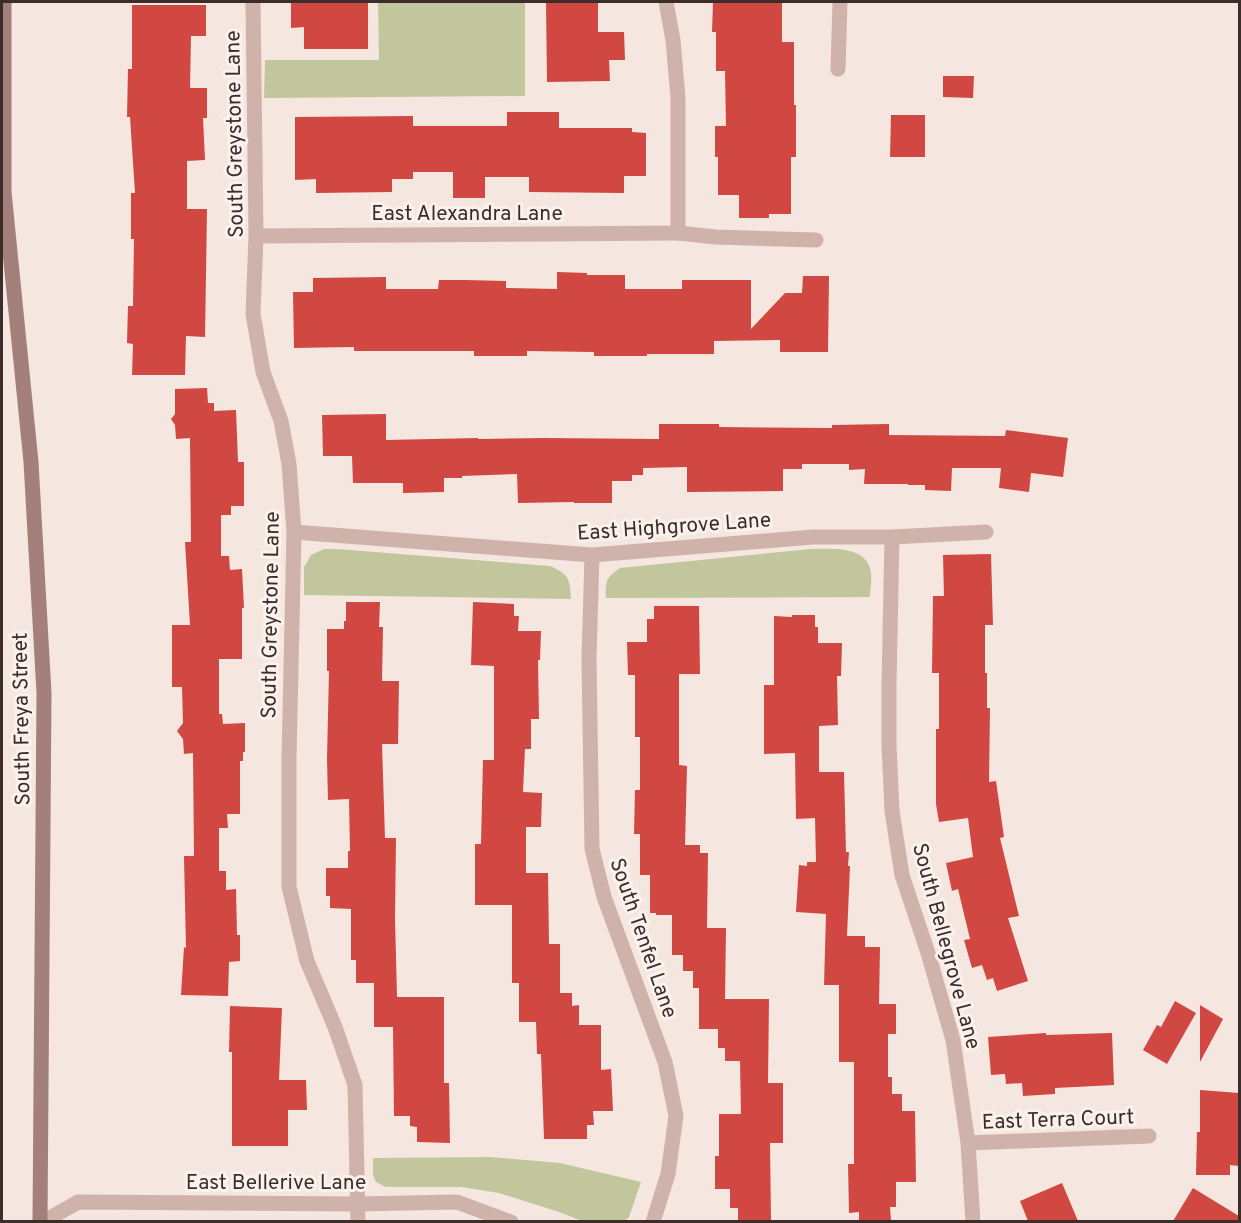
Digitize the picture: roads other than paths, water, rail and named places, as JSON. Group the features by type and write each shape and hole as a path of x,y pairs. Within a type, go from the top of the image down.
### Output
{"main road":[{"name":"South Freya Street","path":"4,2 4,192 31,462 44,693 41,1221"}],"street":[{"name":"South Greystone Lane","path":"253,2 256,236 253,314 264,372 281,421 289,464 294,532 289,758 289,887 307,961 335,1027 355,1085 358,1221"},
{"path":"666,2 673,40 678,98 678,233"},
{"path":"838,69 840,2"},
{"name":"East Alexandra Lane","path":"256,236 678,233 716,237 816,240"},
{"name":"East Highgrove Lane","path":"294,532 592,555 813,537 892,537 986,532"},
{"name":"South Bellegrove Lane","path":"892,537 890,745 892,811 902,875 928,953 953,1040 968,1143 973,1221"},
{"name":"South Tenfel Lane","path":"592,555 589,659 592,849 604,897 665,1062 676,1116 668,1174 653,1221"},
{"name":"East Terra Court","path":"968,1143 1149,1136"},
{"name":"East Bellerive Lane","path":"41,1221 78,1202 358,1204 457,1202 511,1221"}]}
